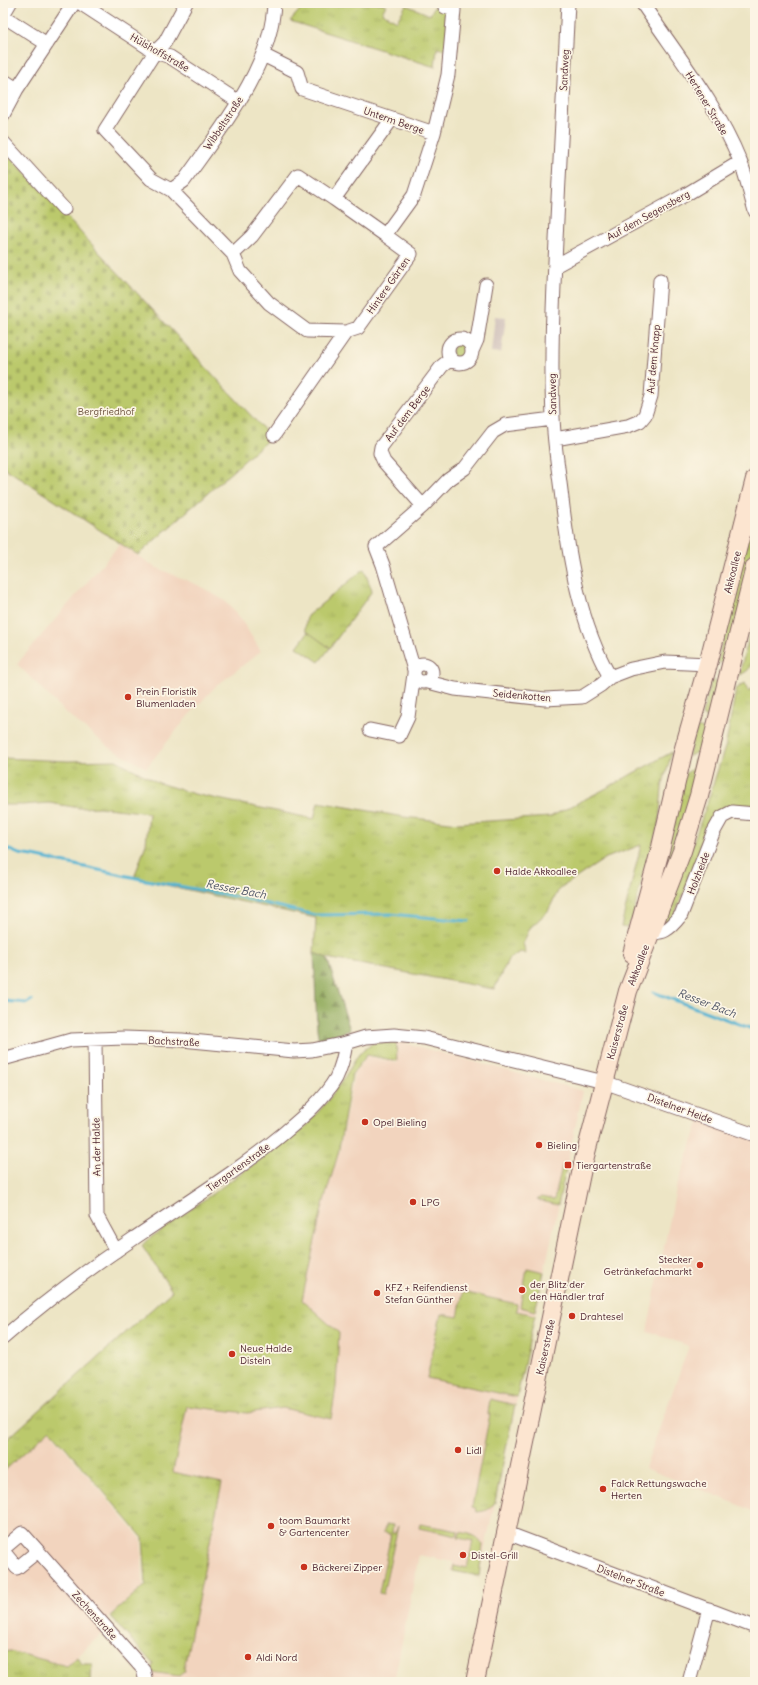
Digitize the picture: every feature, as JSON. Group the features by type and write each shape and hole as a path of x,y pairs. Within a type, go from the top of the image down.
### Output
{"main road":[{"name":"Akkoallee","path":"628,991 645,931 662,840 684,748 702,687 755,479"},
{"name":"Akkoallee","path":"645,931 682,851 699,796 728,685 755,567"},
{"path":"708,664 719,670 726,679 728,685"},
{"name":"Akkoallee","path":"702,687 699,717 700,722 709,724 721,709"},
{"name":"Kaiserstraße","path":"476,1682 583,1164 628,991"}],"street":[{"path":"10,3 3,15 47,44"},
{"path":"3,115 17,90 74,3"},
{"name":"Hülshoffstraße","path":"80,3 155,52 170,57 240,102"},
{"path":"186,3 165,42 155,52 105,130 152,179 172,190 233,254 240,271 269,303 307,331 346,332"},
{"name":"Wibbeltstraße","path":"172,190 184,181 240,102 263,55 270,34 274,3"},
{"name":"Sandweg","path":"568,3 555,266 552,356 553,419 568,547 591,635 610,677"},
{"name":"Hertener Straße","path":"642,3 691,74 718,118 740,162 755,211"},
{"name":"Unterm Berge","path":"263,55 297,72 302,89 434,133 448,75 454,17 454,10 445,7"},
{"path":"3,80 17,90"},
{"path":"334,199 392,119"},
{"path":"233,254 252,236 298,175 384,235 414,195 434,133"},
{"path":"3,142 64,209"},
{"name":"Auf dem Segensberg","path":"555,266 685,195 740,162"},
{"name":"Hintere Gärten","path":"274,435 346,332 358,328 410,254 384,235"},
{"name":"Auf dem Knapp","path":"555,439 628,426 640,422 645,415 651,396 660,280"},
{"path":"472,351 470,344 465,340 458,339 452,341 448,347 448,353 451,359 456,363 467,361 470,357 477,340 486,285"},
{"name":"Auf dem Berge","path":"423,506 384,462 380,453 381,447 442,366 451,359"},
{"path":"370,730 399,736 408,717 414,672 383,565 376,547 423,506 448,480 465,468 493,432 505,425 553,419"},
{"path":"610,677 631,669 665,662 708,664"},
{"name":"Seidenkotten","path":"414,672 415,679 419,682 428,682 455,689 545,699 582,697 601,685 610,677"},
{"name":"Holzheide","path":"645,931 657,934 665,931 674,925 681,915 713,833 722,817 732,812 755,814"},
{"path":"346,1043 366,1037 394,1035 424,1038 604,1082"},
{"name":"An der Halde","path":"95,1039 97,1216 116,1250"},
{"name":"Bachstraße","path":"3,1059 71,1040 182,1040 294,1051 312,1050 346,1043"},
{"name":"Tiergartenstraße","path":"3,1338 68,1284 116,1250 223,1179 265,1149 305,1116 335,1079 343,1063 346,1043"},
{"name":"Distelner Heide","path":"604,1082 755,1136"},
{"name":"Zechenstraße","path":"38,1552 18,1568 3,1550 22,1533 143,1669 146,1682"},
{"name":"Distelner Straße","path":"507,1533 755,1627"},
{"path":"689,1682 709,1609"}],"shaded area":[{"path":"495,316 506,317 501,353 491,352"},
{"path":"120,544 155,567 200,586 225,601 236,612 261,651 215,687 189,715 146,768 110,748 83,727 64,711 17,664"},
{"path":"397,1041 583,1091 479,1576 452,1570 453,1562 419,1555 394,1682 150,1682 151,1672 179,1676 184,1668 222,1483 173,1472 187,1406 247,1413 283,1408 331,1419 336,1387 338,1333 302,1300 322,1208 339,1153 354,1074 367,1056 397,1063"},
{"path":"700,1120 755,1140 755,1512 645,1468 689,1346 647,1331 676,1189"},
{"path":"49,1430 141,1539 143,1586 105,1620 110,1626 67,1666 9,1651 3,1652 3,1472"}],"green space":[{"path":"306,3 381,3 386,5 382,13 397,21 406,5 430,15 434,7 439,8 441,3 450,12 446,50 437,48 435,67 290,21"},
{"name":"Bergfriedhof","path":"3,149 271,437 138,555 3,467"},
{"path":"460,344 467,349 468,352 463,359 460,360 453,355 452,352 457,345"},
{"path":"755,501 755,550 729,653 724,661 720,663 717,662"},
{"path":"364,569 372,591 330,648 305,630 307,616"},
{"path":"753,622 755,632 754,654 748,670 739,675"},
{"path":"308,632 330,648 319,662 297,647"},
{"path":"711,681 715,681 717,684 710,715 706,717 702,715"},
{"path":"745,683 748,691 755,687 755,809 726,807 718,813 672,920 663,924 707,804 726,744 736,689"},
{"path":"697,727 706,730 712,737 701,742 700,750 688,757"},
{"path":"672,752 662,787 659,823 639,890 633,917 627,928 621,927 641,845 606,858 559,889 548,911 530,928 523,943 526,954 521,952 509,958 494,989 327,958 314,953 316,918 134,878 146,844 149,813 99,807 80,808 49,803 3,805 3,758 68,761 116,760 159,783 194,794 314,819 318,802 404,817 459,823 550,817"},
{"path":"706,753 655,911 682,775 693,769 694,760"},
{"path":"314,953 327,958 350,1030 319,1041 317,1029"},
{"path":"396,1042 397,1061 367,1055 352,1074 338,1154 322,1208 302,1300 339,1333 336,1387 331,1419 283,1408 247,1413 187,1406 173,1472 222,1483 184,1668 185,1671 179,1676 151,1672 153,1664 110,1616 146,1584 143,1538 50,1429 3,1472 3,1443 172,1291 142,1246 146,1241 302,1130 327,1102 359,1054 373,1043"},
{"path":"563,1163 567,1164 558,1205 537,1200 541,1197 554,1200"},
{"path":"527,1268 544,1272 535,1311 520,1307"},
{"path":"463,1292 517,1304 516,1311 535,1315 517,1397 427,1378 441,1314 458,1317"},
{"path":"490,1399 515,1405 495,1502 488,1510 477,1512 476,1508 472,1507 490,1414 488,1414"},
{"path":"387,1524 393,1525 392,1533 395,1533 398,1526 383,1594 379,1593 391,1534 383,1532"},
{"path":"420,1524 458,1531 457,1536 419,1528"},
{"path":"460,1532 476,1537 483,1545 479,1576 453,1571 454,1565 467,1568 473,1541 458,1538"},
{"path":"10,1651 67,1666 77,1657 82,1664 92,1664 91,1682 3,1682 3,1652"}],"waterway":[{"name":"Resser Bach","path":"3,847 19,854 238,897 315,915 390,914 469,921"},
{"name":"Resser Bach","path":"653,992 755,1030"},
{"path":"3,1001 27,1003 32,1000"}],"place":[{"name":"Prein Floristik Blumenladen","path":"128,697"},
{"name":"Halde Akkoallee","path":"497,871"},
{"name":"Opel Bieling","path":"365,1122"},
{"name":"Bieling","path":"539,1145"},
{"name":"Tiergartenstraße","path":"568,1165"},
{"name":"LPG","path":"413,1202"},
{"name":"Stecker Getränkefachmarkt","path":"700,1265"},
{"name":"der Blitz der den Händler traf","path":"522,1290"},
{"name":"KFZ + Reifendienst Stefan Günther","path":"377,1293"},
{"name":"Drahtesel","path":"572,1316"},
{"name":"Neue Halde Disteln","path":"232,1354"},
{"name":"Lidl","path":"458,1450"},
{"name":"Falck Rettungswache Herten","path":"603,1489"},
{"name":"toom Baumarkt & Gartencenter","path":"271,1526"},
{"name":"Distel-Grill","path":"463,1555"},
{"name":"Bäckerei Zipper","path":"304,1567"},
{"name":"Aldi Nord","path":"248,1657"}]}
